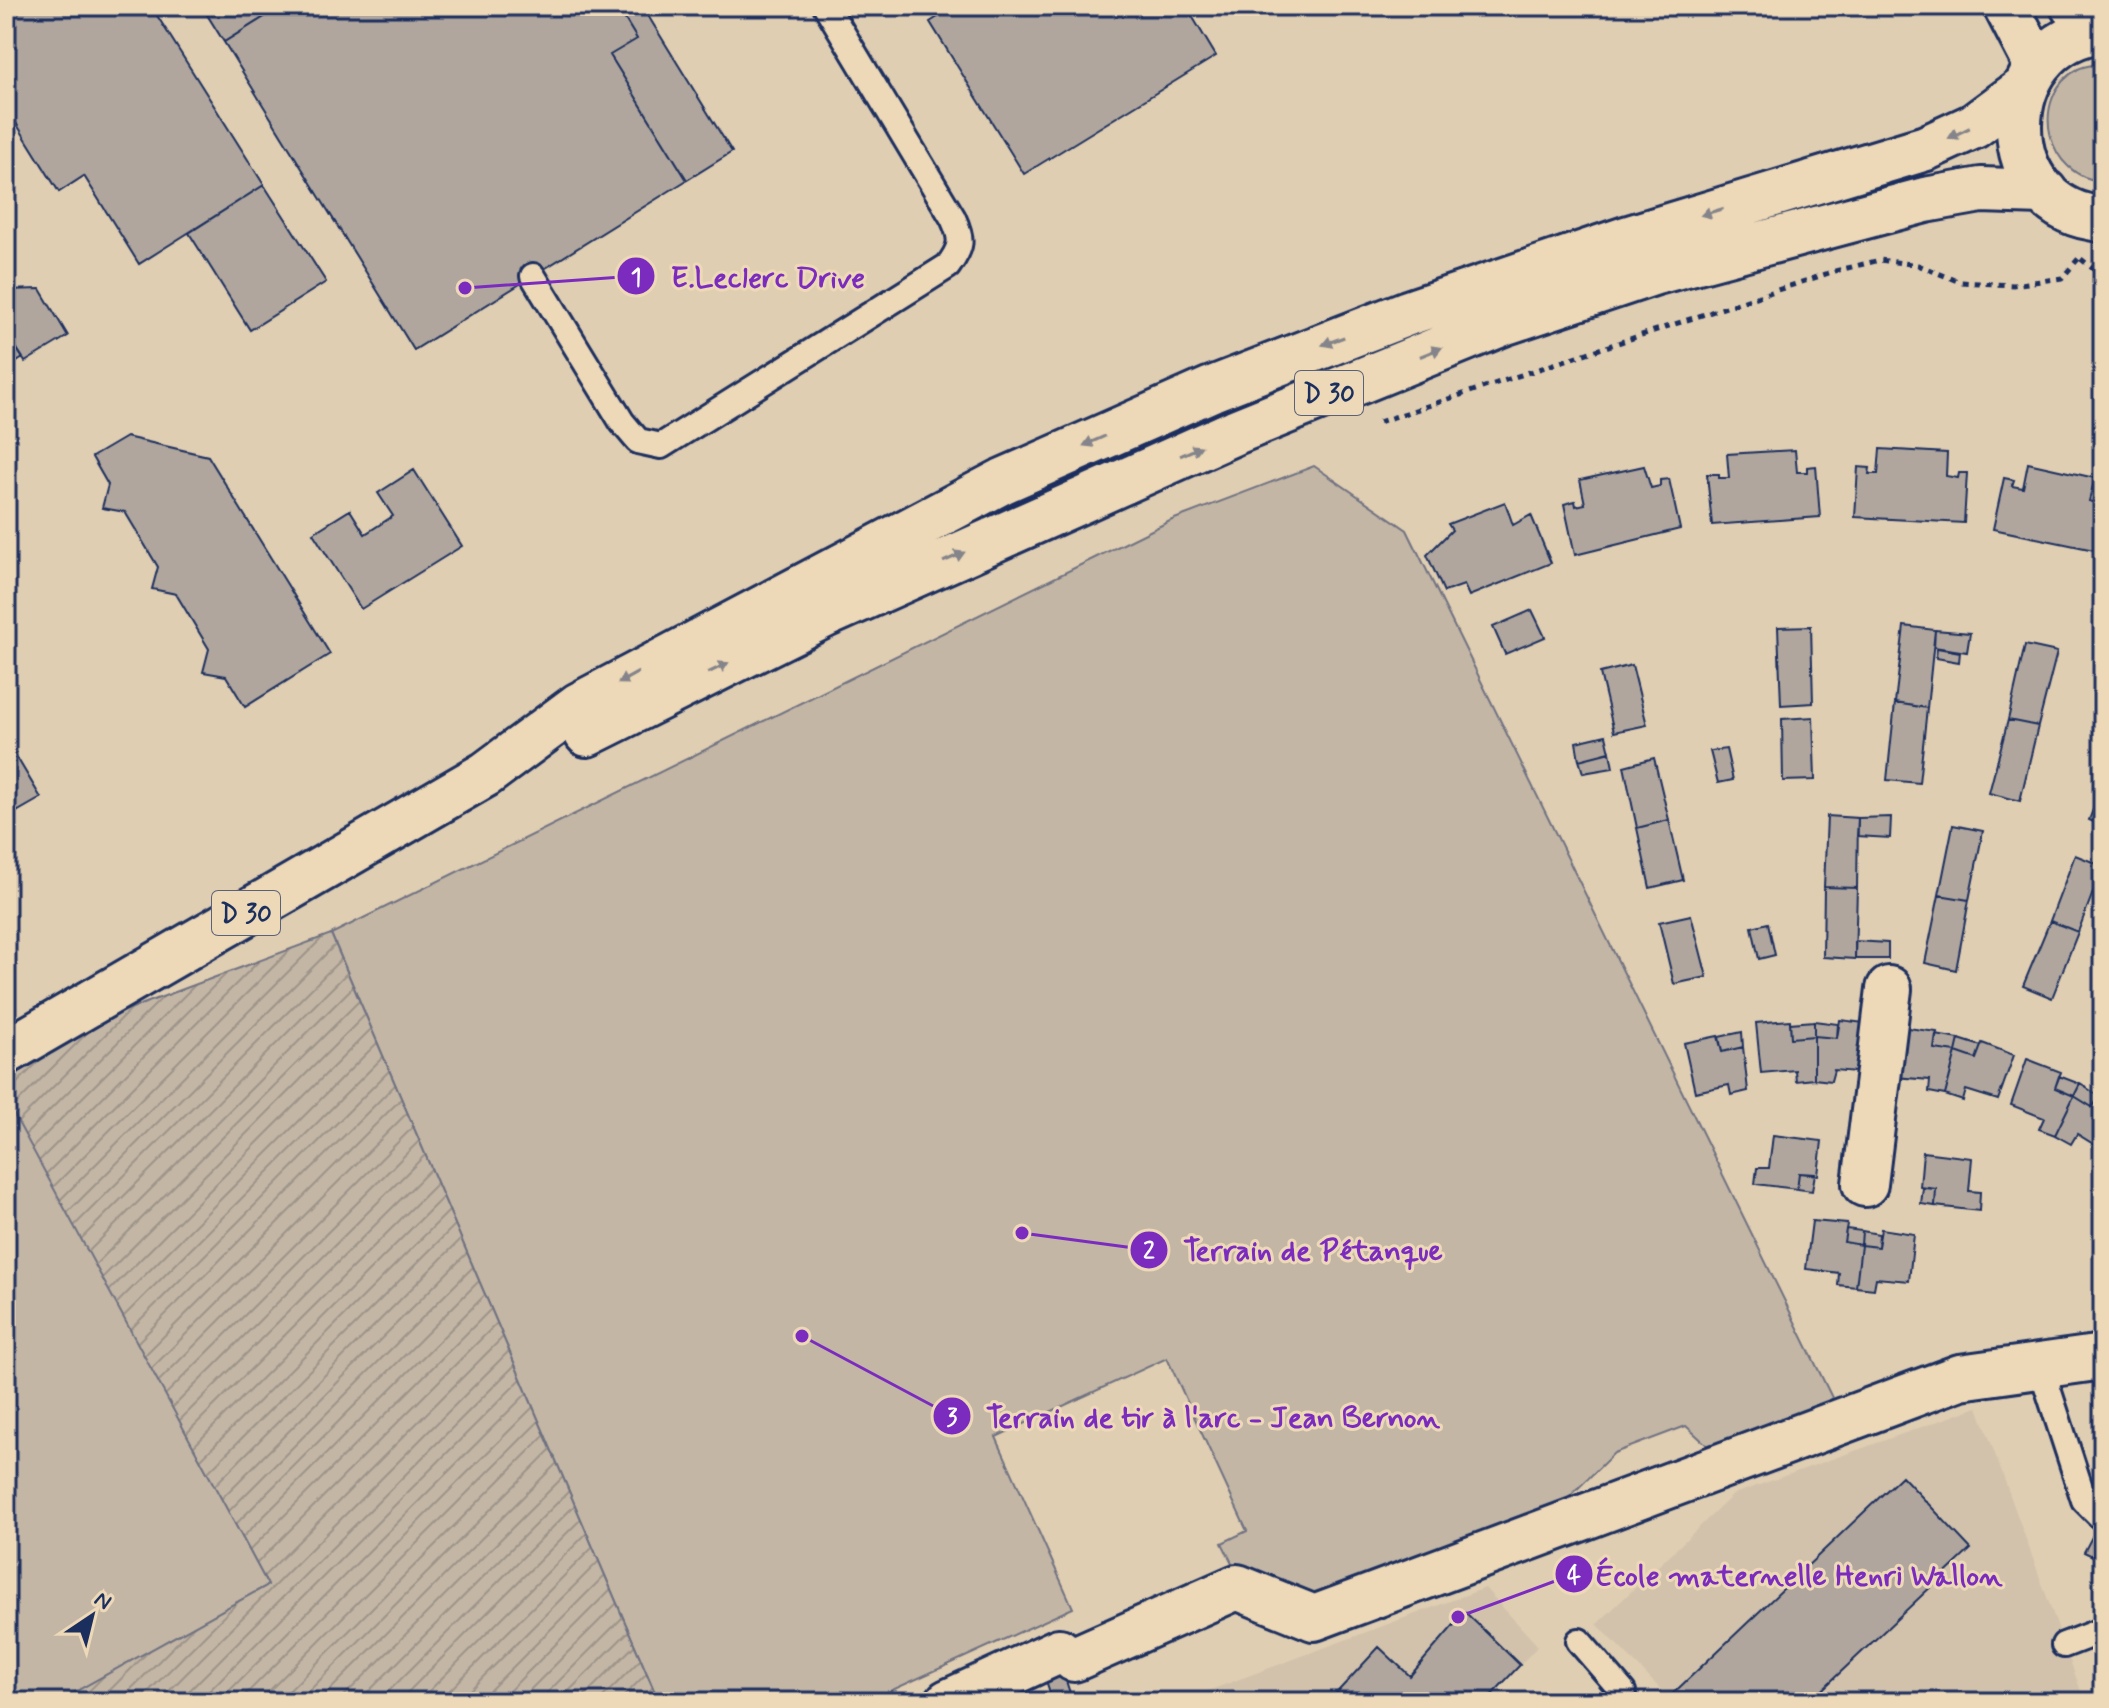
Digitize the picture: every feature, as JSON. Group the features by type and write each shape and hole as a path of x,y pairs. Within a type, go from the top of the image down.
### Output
{"main road":[{"path":"2006,6 2030,78"},
{"path":"2073,6 2103,23"},
{"path":"2103,30 2088,32 2061,44 2030,78 2018,116 2019,144 2029,170 2045,192 2067,208 2103,219"},
{"name":"D 30","path":"6,1052 486,774 579,705 1003,481 1238,378 1408,313 1626,239 1926,148 1974,126 2030,78"},
{"name":"D 30","path":"486,774 591,732 825,615 1235,432 1503,323 1656,272 1925,200 1981,190 2045,192"},
{"path":"1865,1184 1889,989"},
{"path":"948,1702 1237,1587 1314,1618 1960,1377 2103,1357"}],"lane":[{"path":"533,276 622,422 638,441 661,446 948,266 961,248 962,236 826,6"},
{"path":"2046,1383 2084,1500 2103,1519"},
{"path":"2064,1645 2103,1630"},
{"path":"1579,1641 1623,1692 1613,1702"}],"path":[{"path":"1372,424 1835,271 1880,260 1918,265 1960,282 2013,285 2062,278 2079,258"}],"shaded area":[{"path":"2103,63 2103,181 2084,177 2068,167 2050,135 2049,116 2053,98 2062,82 2078,69"},
{"path":"1314,466 1407,530 1839,1412 1720,1457 1686,1426 1614,1453 1543,1523 1315,1605 1241,1581 1222,1543 1247,1531 1167,1358 996,1437 1073,1608 866,1702 659,1702 331,934 1172,520"},
{"path":"331,934 659,1702 57,1702 268,1585 6,1100 6,1055"},
{"path":"15,1114 268,1585 57,1702 6,1702 6,1119"},
{"path":"1978,1407 2085,1702 1664,1702 1668,1697 1597,1624 1734,1494"},
{"path":"1485,1588 1538,1646 1485,1702 1178,1702"}],"building":[{"path":"6,6 151,6 264,185 139,264 84,176 59,192 6,107 6,99 11,97 6,89"},
{"path":"217,6 282,6 224,42 206,13"},
{"path":"282,6 617,6 637,39 610,55 687,180 414,350 224,42"},
{"path":"617,6 642,6 732,152 687,180 610,55 637,39"},
{"path":"937,6 955,6 941,14"},
{"path":"955,6 1186,6 1216,56 1024,174 930,22"},
{"path":"264,185 326,282 250,330 189,233"},
{"path":"40,289 68,336 25,362 6,332 6,290"},
{"path":"6,332 23,358 6,369"},
{"path":"126,437 208,456 330,654 245,707 226,676 203,672 209,649 176,594 152,589 158,567 125,512 102,508 108,485 92,457"},
{"path":"1880,449 1947,453 1946,476 1958,478 1959,473 1967,473 1964,523 1855,517 1858,467 1870,468 1869,474 1878,474"},
{"path":"1795,450 1797,472 1807,472 1807,467 1816,466 1820,517 1712,525 1707,474 1729,478 1727,454"},
{"path":"2028,463 2095,478 2089,501 2099,504 2103,499 2099,551 1993,529 2004,478 2014,480 2012,486 2023,488"},
{"path":"1644,466 1651,488 1660,486 1660,480 1669,479 1680,529 1575,555 1564,504 1575,501 1576,506 1585,504 1580,480"},
{"path":"414,470 462,546 361,609 313,533 350,510 365,534 393,516 378,493"},
{"path":"1505,502 1513,525 1531,515 1551,563 1469,596 1464,585 1444,592 1427,555 1452,530 1448,524"},
{"path":"1532,610 1545,637 1505,654 1493,627"},
{"path":"1811,626 1813,703 1781,705 1778,627"},
{"path":"1904,626 1935,630 1927,708 1895,703"},
{"path":"1935,630 1970,633 1967,652 1934,647"},
{"path":"2025,645 2057,652 2038,726 2008,720"},
{"path":"1937,648 1960,652 1959,662 1936,658"},
{"path":"1632,665 1647,725 1614,732 1600,673"},
{"path":"1895,703 1927,708 1919,783 1887,780"},
{"path":"1813,717 1815,780 1783,781 1782,719"},
{"path":"2008,720 2038,726 2020,801 1989,793"},
{"path":"1606,735 1610,752 1579,760 1576,742"},
{"path":"6,739 41,798 6,818"},
{"path":"1726,749 1733,780 1718,783 1710,751"},
{"path":"1610,752 1613,768 1583,773 1579,760"},
{"path":"1654,758 1669,820 1637,828 1624,766"},
{"path":"2103,784 2103,826 2089,820"},
{"path":"1827,816 1858,818 1857,888 1824,887"},
{"path":"1891,817 1890,838 1857,836 1858,818"},
{"path":"1669,820 1683,880 1650,888 1637,828"},
{"path":"1953,825 1983,831 1969,900 1939,895"},
{"path":"2075,855 2103,866 2078,932 2050,921"},
{"path":"1824,887 1857,888 1855,959 1823,957"},
{"path":"1939,895 1969,900 1956,970 1925,963"},
{"path":"1691,915 1707,977 1674,984 1659,922"},
{"path":"2050,921 2078,932 2052,998 2023,986"},
{"path":"1768,923 1775,955 1759,959 1752,927"},
{"path":"1855,941 1888,943 1888,959 1855,959"},
{"path":"1790,1020 1791,1038 1814,1036 1814,1079 1796,1081 1795,1070 1761,1073 1756,1023"},
{"path":"1840,1020 1873,1024 1867,1073 1834,1070 1831,1081 1814,1079 1814,1036 1837,1038"},
{"path":"1814,1021 1814,1036 1791,1038 1790,1023"},
{"path":"1814,1021 1838,1024 1837,1038 1814,1036"},
{"path":"1901,1027 1937,1032 1934,1049 1956,1052 1945,1095 1929,1092 1930,1080 1895,1077"},
{"path":"1742,1032 1743,1047 1722,1052 1719,1037"},
{"path":"1936,1035 1959,1039 1956,1052 1934,1049"},
{"path":"1718,1036 1722,1052 1743,1047 1748,1091 1731,1095 1729,1085 1695,1092 1684,1043"},
{"path":"1959,1039 1981,1046 1976,1059 1956,1052"},
{"path":"1982,1043 2014,1055 1998,1100 1966,1090 1963,1101 1945,1095 1956,1052 1976,1059"},
{"path":"2027,1059 2061,1072 2055,1088 2074,1096 2055,1135 2039,1129 2044,1118 2011,1105"},
{"path":"2059,1076 2080,1084 2074,1096 2055,1088"},
{"path":"2080,1084 2101,1097 2092,1107 2074,1096"},
{"path":"2103,1094 2103,1150 2077,1134 2071,1144 2055,1135 2074,1096 2092,1107"},
{"path":"1773,1135 1822,1141 1818,1175 1799,1173 1797,1189 1755,1184 1757,1168 1769,1168"},
{"path":"1923,1152 1972,1158 1969,1191 1980,1192 1979,1211 1935,1206 1936,1189 1920,1187"},
{"path":"1799,1173 1815,1174 1812,1191 1797,1189"},
{"path":"1923,1188 1936,1189 1935,1206 1921,1204"},
{"path":"1812,1221 1847,1224 1844,1242 1861,1245 1856,1287 1838,1285 1839,1273 1806,1269"},
{"path":"1846,1229 1862,1231 1861,1245 1844,1242"},
{"path":"1881,1229 1914,1234 1909,1281 1876,1278 1874,1289 1856,1287 1861,1245 1878,1247"},
{"path":"1862,1231 1879,1234 1878,1247 1861,1245"},
{"path":"1902,1476 1971,1549 1809,1702 1664,1702"},
{"path":"2094,1533 2103,1537 2103,1561 2084,1552"},
{"path":"1465,1612 1520,1665 1485,1702 1328,1702 1379,1647 1410,1676"},
{"path":"1063,1672 1073,1702 1053,1702 1044,1674"}],"place":[{"name":"E.Leclerc Drive","path":"465,288"},
{"name":"Terrain de Pétanque","path":"1022,1233"},
{"name":"Terrain de tir à l'arc - Jean Bernon","path":"802,1336"},
{"name":"École maternelle Henri Wallon","path":"1458,1617"}]}
